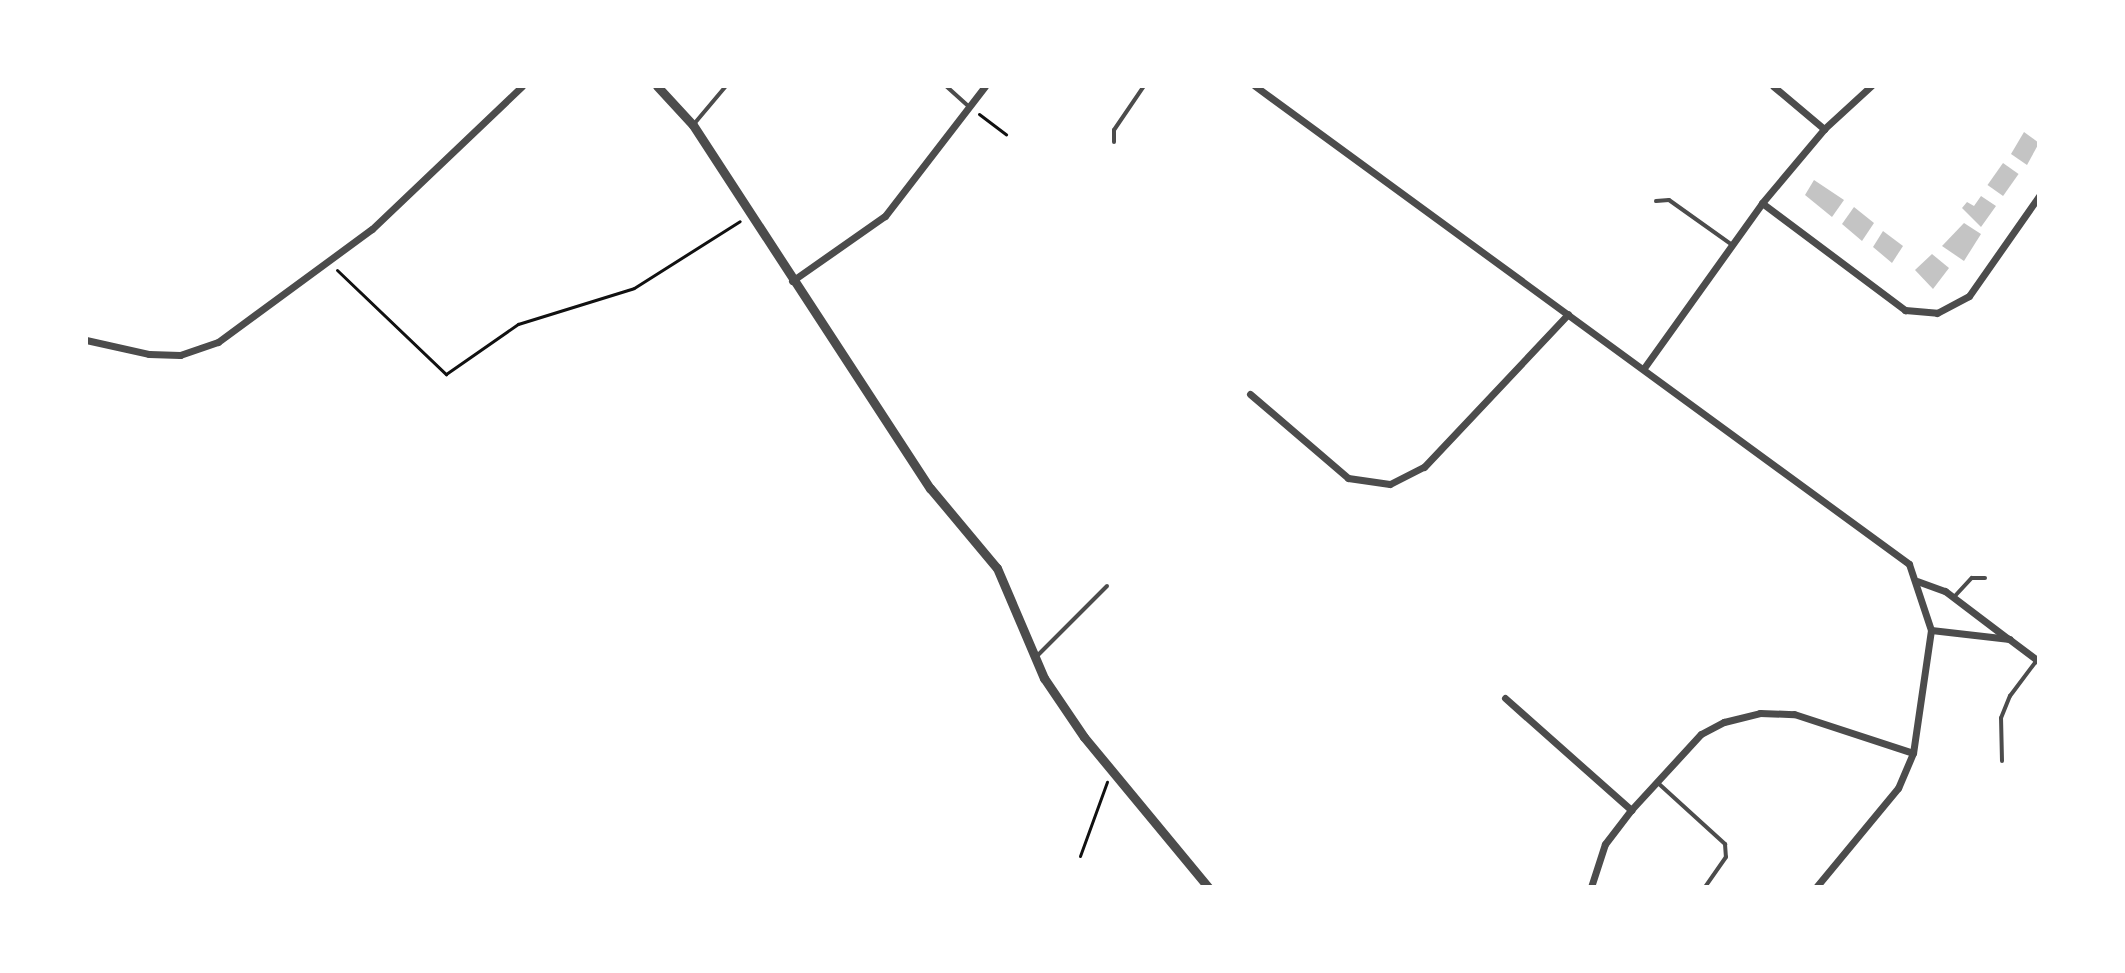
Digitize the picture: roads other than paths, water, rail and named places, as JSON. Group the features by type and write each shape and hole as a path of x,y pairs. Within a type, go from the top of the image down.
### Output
{"street":[{"path":"86,340 149,354 196,352 218,342 326,259 372,229 522,86"},
{"path":"657,86 693,125 930,488 997,568 1035,657 1110,774 1208,887"},
{"path":"792,281 885,216 985,86"},
{"path":"1255,86 1909,564 1931,630 1913,753 1898,788 1816,887"},
{"path":"1773,86 1824,129"},
{"path":"1644,368 1762,203 1824,129 1871,86"},
{"path":"1762,203 1905,310 1937,313 1969,296 2039,196"},
{"path":"1250,394 1348,478 1390,484 1424,467 1568,314"},
{"path":"1917,581 1954,597 2038,661"},
{"path":"1931,630 2009,639"},
{"path":"1505,698 1631,810"},
{"path":"1591,887 1605,844 1631,810 1701,734 1760,713 1794,714 1913,753"}],"lane":[{"path":"693,125 726,86"},
{"path":"946,86 969,107"},
{"path":"1114,142 1114,130 1144,86"},
{"path":"1656,201 1669,200 1732,245"},
{"path":"1954,597 1972,578 1985,578"},
{"path":"1035,657 1107,586"},
{"path":"2002,761 2001,718 2010,696 2038,661"},
{"path":"1657,782 1725,844 1726,857 1705,887"}]}
